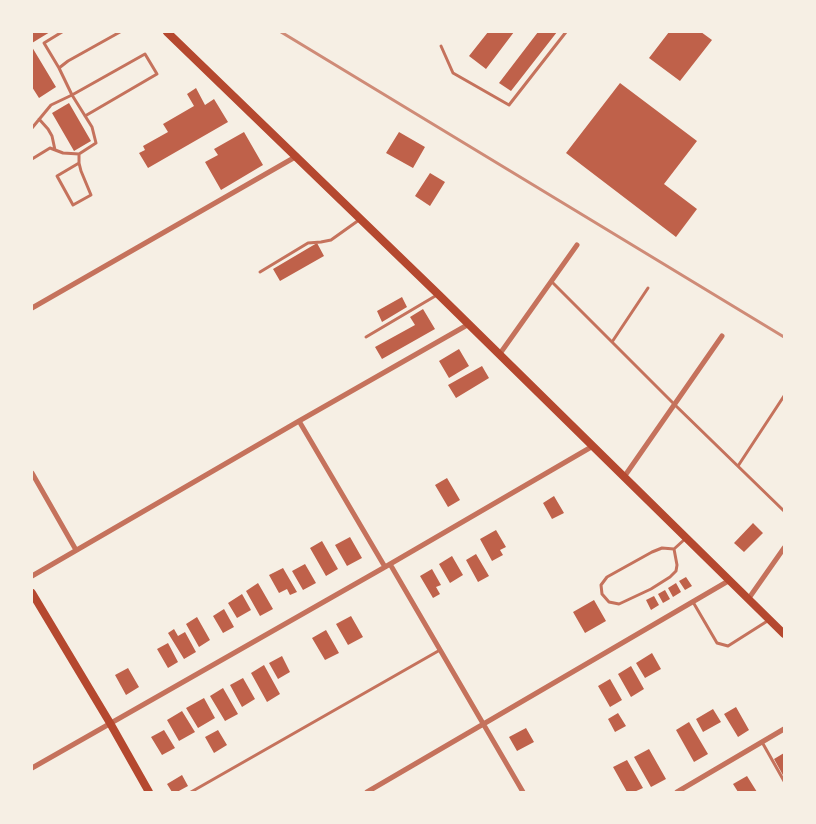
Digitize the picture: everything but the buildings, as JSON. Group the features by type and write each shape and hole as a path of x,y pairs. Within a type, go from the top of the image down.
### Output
{"main road":[{"path":"167,32 297,156 784,634"},
{"path":"32,593 150,792"}],"street":[{"path":"32,308 297,156"},
{"path":"500,355 577,245"},
{"path":"32,576 469,324"},
{"path":"624,477 722,336"},
{"path":"299,421 440,650 523,792"},
{"path":"32,768 593,446"},
{"path":"32,473 76,550"},
{"path":"749,598 784,548"},
{"path":"367,792 730,580"},
{"path":"676,792 784,729"}],"lane":[{"path":"32,159 50,148 63,153 79,154 96,143 92,127 44,43 62,32"},
{"path":"59,68 120,32"},
{"path":"441,46 453,74 509,105 566,32"},
{"path":"32,128 51,105 145,54 157,74 85,116"},
{"path":"39,119 52,136 55,150"},
{"path":"79,154 79,164 91,195 73,206 57,176 79,164"},
{"path":"260,272 308,243 331,240 361,219"},
{"path":"551,281 784,511"},
{"path":"612,342 648,288"},
{"path":"366,337 439,295"},
{"path":"738,466 784,396"},
{"path":"674,549 677,565 676,572 670,578 619,604 609,602 603,594 601,585 607,577 652,552 674,549 686,537"},
{"path":"692,602 717,643 728,646 770,619"},
{"path":"191,792 440,650"},
{"path":"762,742 784,782"}],"railway":[{"path":"281,32 784,337"}]}
